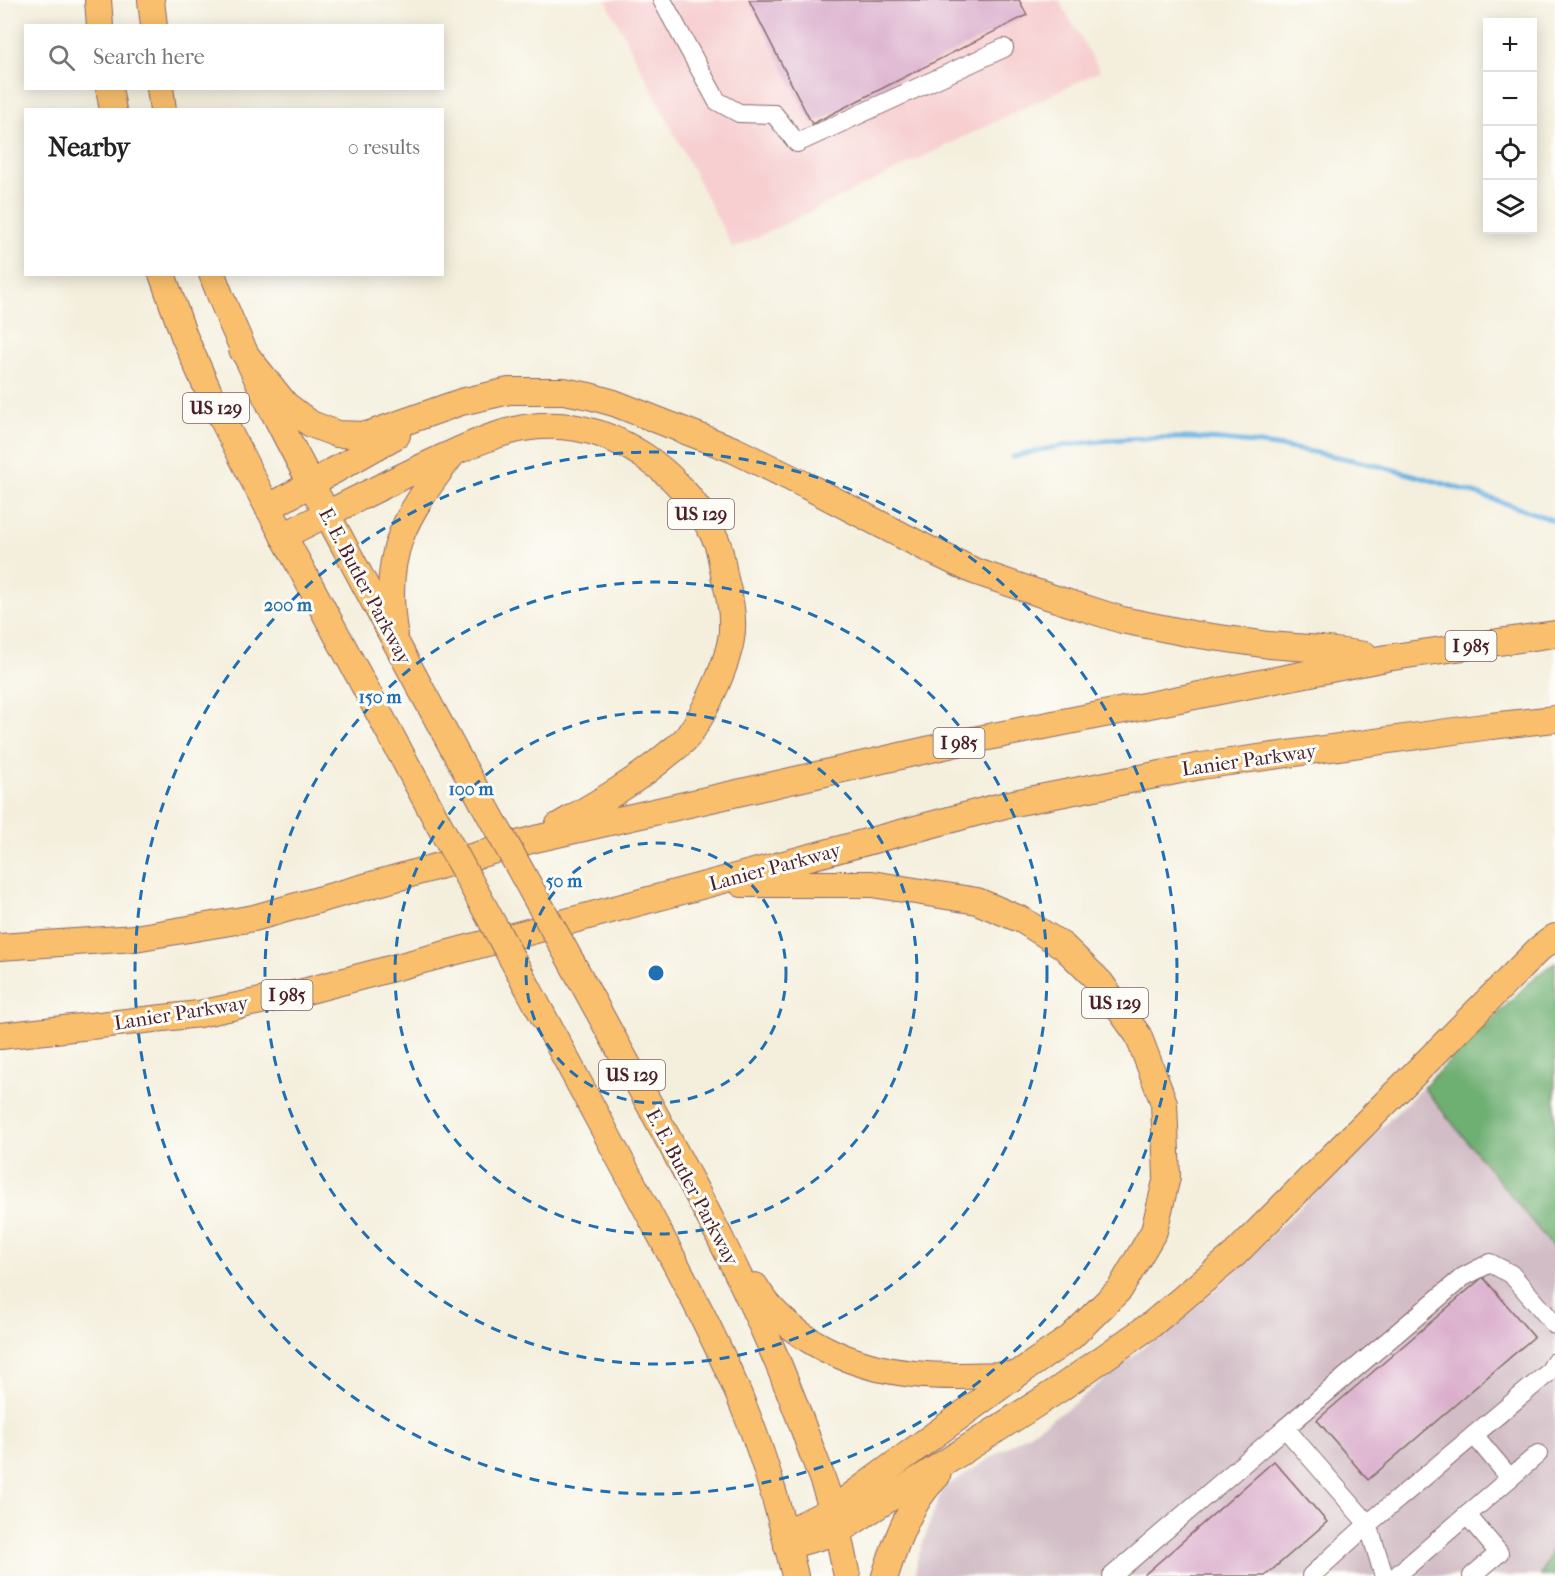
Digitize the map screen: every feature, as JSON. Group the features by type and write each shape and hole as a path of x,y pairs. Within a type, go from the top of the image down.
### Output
{"highway":[{"path":"98,0 100,24"},
{"path":"151,0 154,24"},
{"path":"109,90 113,108"},
{"path":"160,90 163,108"},
{"name":"US 129","path":"163,276 184,336 211,397 283,536 478,440 520,428 541,426 570,426 590,430 616,440 644,456 666,473 695,504 717,541 728,592 732,628 720,678 687,737 653,767 605,799 535,840"},
{"name":"E. E. Butler Parkway","path":"213,276 242,350 397,649 572,963 693,1186 742,1283 772,1348 801,1420 834,1521 847,1576"},
{"path":"242,350 285,404 312,424 337,434 368,435 461,402 509,391 564,391 589,396 614,403 734,450 974,571 1044,595 1122,620 1192,634 1386,658"},
{"path":"268,508 392,439 435,411"},
{"path":"397,649 390,590 393,558 402,531 418,500 453,453"},
{"path":"283,536 682,1275 718,1347 748,1416 766,1470 795,1576"},
{"name":"I 985","path":"0,947 135,938 254,918 535,840 953,744 1386,658 1555,634"},
{"name":"Lanier Parkway","path":"0,1036 198,1014 303,992 1010,804 1201,766 1491,726 1555,720"},
{"name":"US 129","path":"693,1186 766,1304 800,1334 836,1356 913,1374 1016,1375 1070,1338 1120,1289 1154,1231 1167,1177 1164,1103 1138,1035 1100,982 1063,946 1022,920 977,901 872,884 709,885"},
{"path":"786,1539 834,1521 958,1455 1058,1390 1152,1324 1234,1255 1539,949 1555,937"},
{"path":"834,1521 1016,1375"},
{"path":"885,1576 894,1547 910,1513 927,1485 958,1455"}],"lane":[{"path":"662,0 717,101 739,113 774,114 797,143 1004,48"},
{"path":"1112,1576 1463,1277 1490,1263 1511,1274 1555,1325"},
{"path":"1311,1576 1368,1524 1548,1373 1555,1362"},
{"path":"1285,1428 1368,1524 1384,1576"},
{"path":"1474,1435 1510,1478"},
{"path":"1396,1576 1538,1454"},
{"path":"1467,1515 1499,1553 1472,1576"}],"shaded area":[{"path":"606,0 1059,0 1100,71 733,249"},
{"path":"1423,1087 1555,1250 1555,1542 1541,1576 915,1576 917,1560 942,1489 1070,1407 1217,1288"}],"green space":[{"path":"1555,962 1555,1250 1423,1087 1536,976"},
{"path":"1555,1542 1555,1576 1541,1576"}],"building":[{"path":"749,0 1019,0 1027,15 812,124"},
{"path":"1483,1277 1534,1337 1368,1480 1317,1420"},
{"path":"1274,1461 1327,1522 1265,1576 1143,1576"}],"waterway":[{"path":"1013,457 1080,443 1148,438 1218,440 1287,448 1357,461 1425,478 1555,521"}]}
